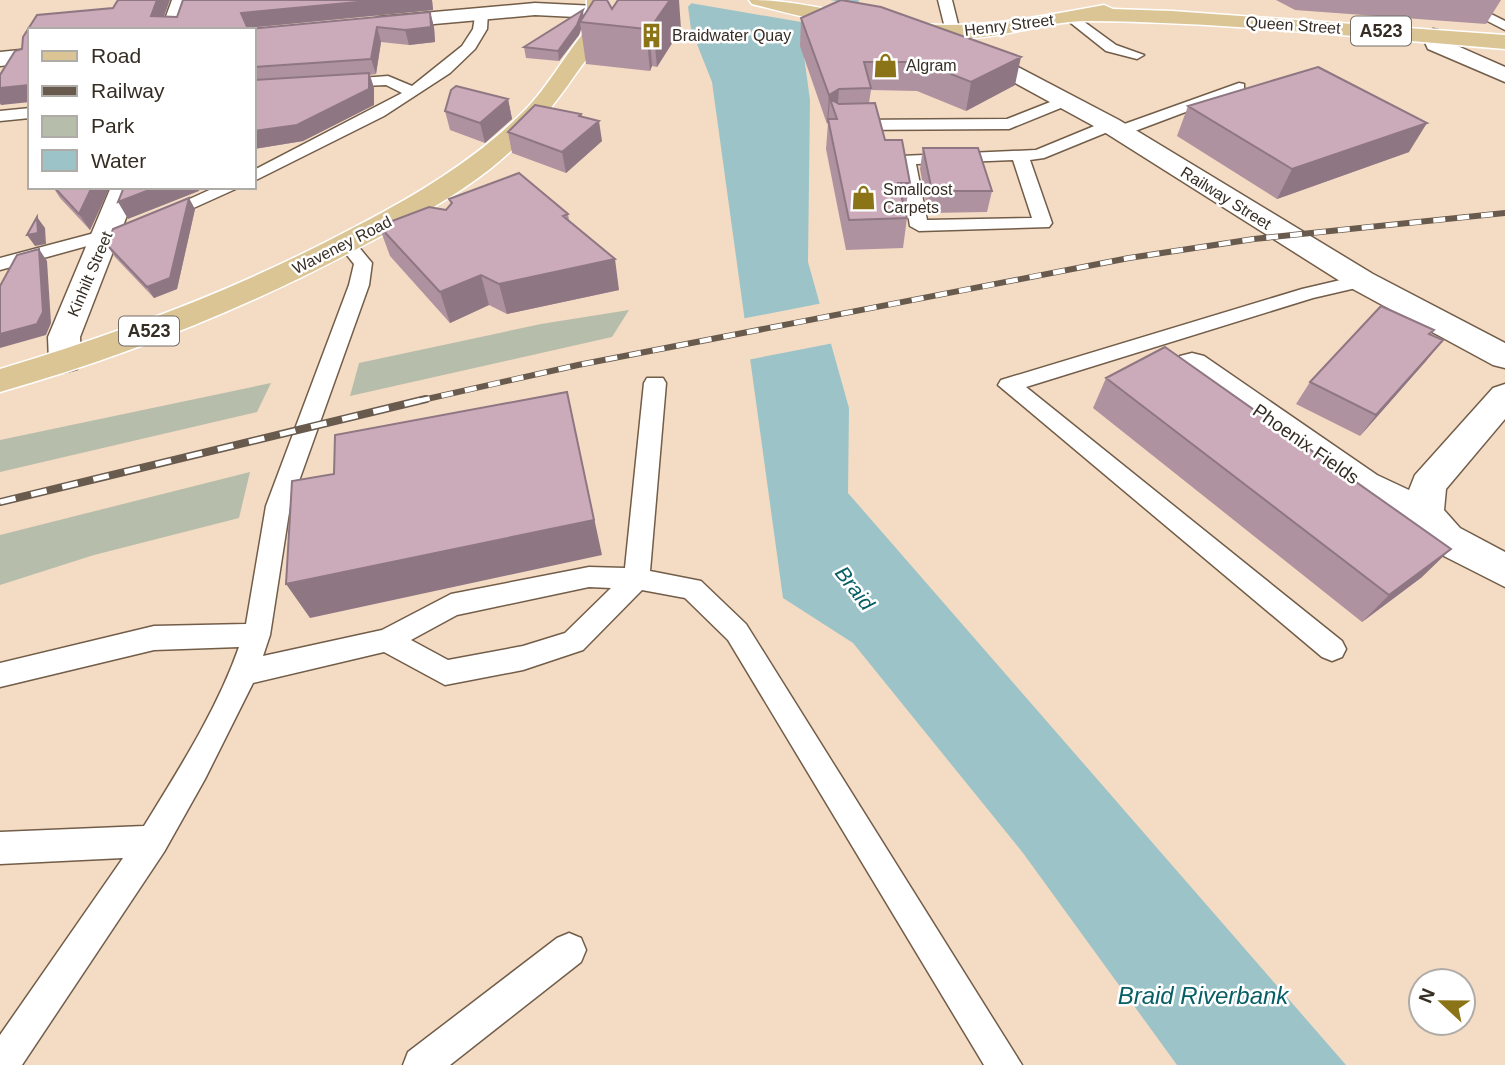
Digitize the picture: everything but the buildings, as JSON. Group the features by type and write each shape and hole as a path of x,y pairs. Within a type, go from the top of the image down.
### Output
{"main road":[{"name":"Henry Street","path":"759,0 884,25 954,32 992,29 1168,0"},
{"path":"1196,0 1213,10 1257,23"},
{"name":"Waveney Road","path":"0,381 65,361 229,300 347,244 426,212 537,112 602,11"},
{"name":"Queen Street","path":"1076,16 1257,23 1505,42"}],"street":[{"path":"173,28 182,0"},
{"path":"358,25 536,9 602,11"},
{"path":"884,25 932,46 999,66"},
{"name":"Railway Street","path":"954,32 963,45 1116,128 1362,281 1505,357"},
{"path":"1433,36 1436,44 1445,49 1505,75"},
{"path":"0,59 28,56"},
{"name":"Kinhilt Street","path":"65,361 64,337 124,189"},
{"name":"Phoenix Fields","path":"1192,364 1364,485 1425,514 1446,539 1505,571"},
{"path":"1425,514 1428,485 1505,396"}],"lane":[{"path":"945,0 954,32"},
{"path":"1453,0 1505,26"},
{"path":"256,175 357,126 436,78 480,31 481,13"},
{"path":"1076,16 1111,48 1137,55"},
{"path":"318,85 388,80 412,92"},
{"path":"1020,155 1043,223 919,226 907,159 1020,155 1038,155 1239,88"},
{"path":"837,125 1009,124 1068,100"},
{"path":"0,116 28,113"},
{"path":"0,264 106,237 227,189"},
{"path":"1,1065 153,841 195,769 244,673 257,635 278,506 359,285 363,263 347,244"},
{"path":"1332,649 1009,385 1309,293 1362,281"},
{"path":"387,640 445,673 523,659 575,642 638,579 655,383"},
{"path":"244,673 387,640 451,605 589,577 638,579 692,589 737,632 1004,1065"},
{"path":"0,675 154,638 257,635"},
{"path":"0,848 153,841"},
{"path":"421,1065 569,950"}],"green space":[{"path":"629,310 612,337 350,396 359,363 541,324"},
{"path":"271,383 257,412 0,472 0,440"},
{"path":"250,472 239,518 94,555 0,585 0,535"}],"water":[{"name":"Braid Riverbank","path":"694,0 859,0 858,4 802,41 810,100 808,262 849,408 848,493 1346,1065 1177,1065 1023,853 853,643 783,598 712,82 691,29 688,7"}],"pier":[{"path":"690,0 830,0 861,6 803,25 801,22 690,3"},
{"path":"823,303 834,343 747,360 741,319"}],"railway":[{"path":"418,401 578,365 1129,258 1254,239 1505,213"},
{"path":"0,502 426,399"}],"place":[{"name":"Braidwater Quay","path":"652,35"},
{"name":"Algram","path":"886,65"},
{"name":"Smallcost Carpets","path":"863,198"}],"water label":[{"name":"Braid","path":"855,588"}]}
